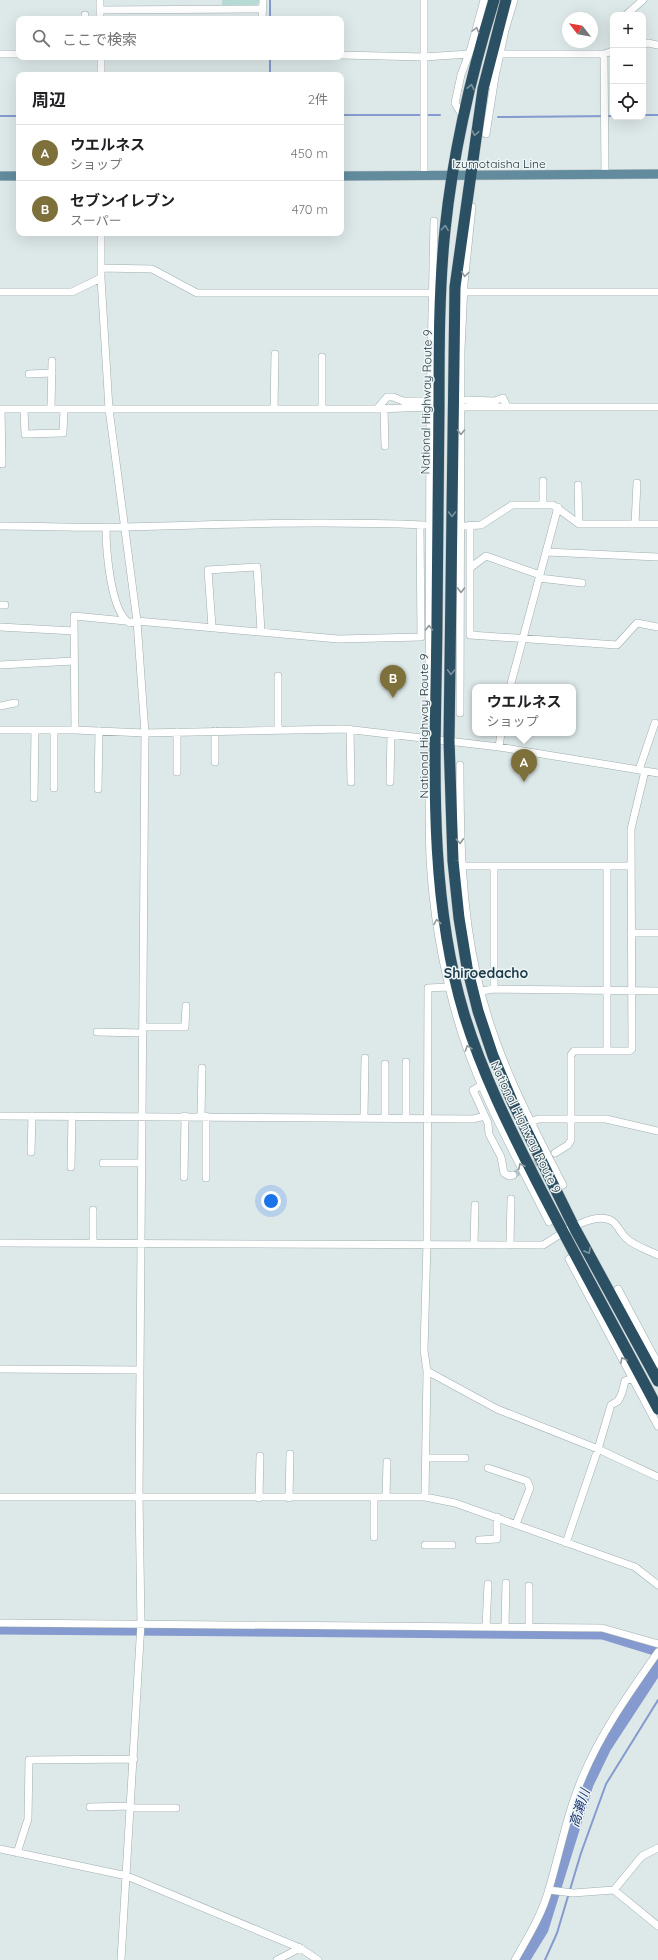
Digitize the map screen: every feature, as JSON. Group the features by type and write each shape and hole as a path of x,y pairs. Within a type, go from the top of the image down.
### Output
{"highway":[{"name":"National Highway Route 9","path":"494,0 476,58 453,174 445,231 439,319 436,824 443,914 452,965 464,1011 478,1056 498,1104 550,1207 608,1316 657,1419"},
{"name":"National Highway Route 9","path":"506,0 483,89 469,175 469,214 455,287 450,740 453,861 467,967 478,1010 500,1072 574,1227 615,1291 658,1381"}],"main road":[{"name":"Izumotaisha Line","path":"344,176 424,176 453,174 658,174"},
{"path":"0,176 16,176"}],"street":[{"path":"100,0 100,16"},
{"path":"262,16 263,0"},
{"path":"424,0 424,176"},
{"path":"485,0 490,13"},
{"path":"464,120 455,103 461,75 469,54 485,0"},
{"path":"486,134 495,77 514,0"},
{"path":"630,12 644,0"},
{"path":"100,10 263,9"},
{"path":"646,43 658,45"},
{"path":"500,54 604,54 610,52"},
{"path":"0,54 16,54"},
{"path":"344,55 424,57 469,54"},
{"path":"604,54 605,174"},
{"path":"101,60 101,72"},
{"path":"483,89 495,77"},
{"path":"460,713 461,349 463,292 469,214"},
{"path":"430,712 429,526 434,221"},
{"path":"101,236 101,278 109,410 136,621 145,733 139,1498 141,1623 121,1960"},
{"path":"433,269 443,256"},
{"path":"101,268 152,269 197,293 433,293"},
{"path":"0,292 72,292 101,278"},
{"path":"463,292 658,292"},
{"path":"454,339 461,349"},
{"path":"274,354 274,409"},
{"path":"322,357 322,409"},
{"path":"51,409 52,361"},
{"path":"29,374 52,374"},
{"path":"385,446 381,409 387,397 393,397 402,401 423,401"},
{"path":"467,400 494,401 503,398 507,407"},
{"path":"2,464 1,409 381,409 430,407"},
{"path":"461,407 658,407"},
{"path":"24,409 25,434 63,433 64,409"},
{"path":"430,418 438,426"},
{"path":"453,465 461,474"},
{"path":"543,481 543,505"},
{"path":"635,524 636,483"},
{"path":"578,485 579,524"},
{"path":"461,526 480,524 512,505 543,505 558,507 579,524 658,524"},
{"path":"511,684 558,507"},
{"path":"0,526 124,527 164,525 344,523 429,526"},
{"path":"75,730 74,616 126,621 130,623 136,621 338,639 421,637 420,525"},
{"path":"470,525 470,635 617,645 637,623 658,627"},
{"path":"106,527 110,580 126,621"},
{"path":"452,551 461,563"},
{"path":"546,552 658,557"},
{"path":"470,568 486,556 539,576 582,583"},
{"path":"212,627 208,570 257,567 261,631"},
{"path":"429,578 437,590"},
{"path":"0,627 74,631"},
{"path":"452,653 460,641"},
{"path":"0,664 74,661"},
{"path":"278,676 278,730"},
{"path":"430,681 436,692"},
{"path":"0,706 15,703"},
{"path":"555,1153 568,1145 571,1140 571,1054 574,1051 629,1052 632,1049 631,829 642,770 655,724"},
{"path":"350,729 351,782"},
{"path":"0,730 75,730 145,733 350,729 499,746 658,773"},
{"path":"34,798 35,730"},
{"path":"54,730 54,788"},
{"path":"98,789 99,731"},
{"path":"215,731 215,762"},
{"path":"177,732 177,772"},
{"path":"390,782 391,734"},
{"path":"499,746 501,736"},
{"path":"460,765 462,866 472,948 481,991 491,1026 511,1080 563,1185"},
{"path":"429,771 430,859 435,910 443,962 456,1015 482,1085 498,1122 549,1222"},
{"path":"451,790 460,802"},
{"path":"430,834 436,824"},
{"path":"462,866 630,866"},
{"path":"494,866 494,989"},
{"path":"607,866 607,1051"},
{"path":"631,933 658,933"},
{"path":"462,936 472,948"},
{"path":"426,1497 427,1371 424,1350 427,1243 428,988 449,987"},
{"path":"481,991 494,989 658,991"},
{"path":"97,1032 186,1027 186,1006"},
{"path":"364,1117 365,1058"},
{"path":"406,1062 406,1117"},
{"path":"385,1064 385,1117"},
{"path":"202,1068 206,1178"},
{"path":"500,1072 511,1080"},
{"path":"482,1085 473,1090 488,1123 489,1134 501,1157 504,1173 508,1176 514,1175"},
{"path":"0,1116 473,1118 485,1116"},
{"path":"31,1152 32,1116"},
{"path":"71,1167 72,1116"},
{"path":"184,1177 185,1116"},
{"path":"531,1122 538,1119 606,1119 658,1131"},
{"path":"539,1156 541,1142"},
{"path":"103,1163 142,1163"},
{"path":"510,1244 511,1199"},
{"path":"539,1201 550,1207"},
{"path":"474,1244 475,1205"},
{"path":"93,1210 93,1243"},
{"path":"0,1243 427,1243 543,1245 574,1227 595,1218 604,1218 618,1226 627,1239 658,1255"},
{"path":"569,1260 632,1378 657,1419"},
{"path":"615,1291 624,1301 658,1364"},
{"path":"607,1330 608,1316"},
{"path":"0,1369 140,1370"},
{"path":"427,1371 497,1409 598,1449 658,1477"},
{"path":"566,1543 598,1449 611,1405 618,1400 622,1393 625,1381 632,1378"},
{"path":"290,1454 290,1498"},
{"path":"259,1498 260,1456"},
{"path":"426,1458 465,1458"},
{"path":"386,1497 387,1462"},
{"path":"488,1468 527,1481 530,1488 516,1524"},
{"path":"0,1497 426,1497 455,1503 635,1567 658,1585"},
{"path":"374,1497 374,1537"},
{"path":"479,1540 497,1539 496,1517"},
{"path":"425,1545 452,1545"},
{"path":"505,1627 506,1583"},
{"path":"486,1627 488,1584"},
{"path":"528,1627 529,1586"},
{"path":"0,1623 602,1628 658,1644"},
{"path":"515,1960 538,1920 549,1890 569,1816 582,1777 596,1747 618,1710 658,1652"},
{"path":"17,1853 28,1819 30,1760 134,1759"},
{"path":"90,1807 176,1808"},
{"path":"614,1890 642,1856 658,1848"},
{"path":"1,1850 127,1876 300,1948 318,1960"},
{"path":"549,1890 573,1893 614,1890 658,1926"},
{"path":"277,1960 300,1948"}],"green space":[{"path":"222,0 260,0 260,2 256,6 222,5"}],"waterway":[{"path":"270,0 270,16"},
{"path":"270,60 270,72"},
{"path":"344,115 440,115"},
{"path":"646,115 658,115"},
{"path":"0,116 16,116"},
{"path":"498,117 610,116"},
{"path":"0,1628 603,1633 658,1650"},
{"name":"高瀬川","path":"523,1960 542,1929 587,1784 605,1747 658,1666"},
{"path":"545,1960 557,1933 581,1853 606,1784 658,1700"}],"tunnel":[{"path":"513,1175 555,1153"}],"place":[{"name":"セブンイレブン","path":"393,698"},
{"name":"ウエルネス","path":"524,782"}],"district":[{"name":"Shiroedacho","path":"486,973"}]}
